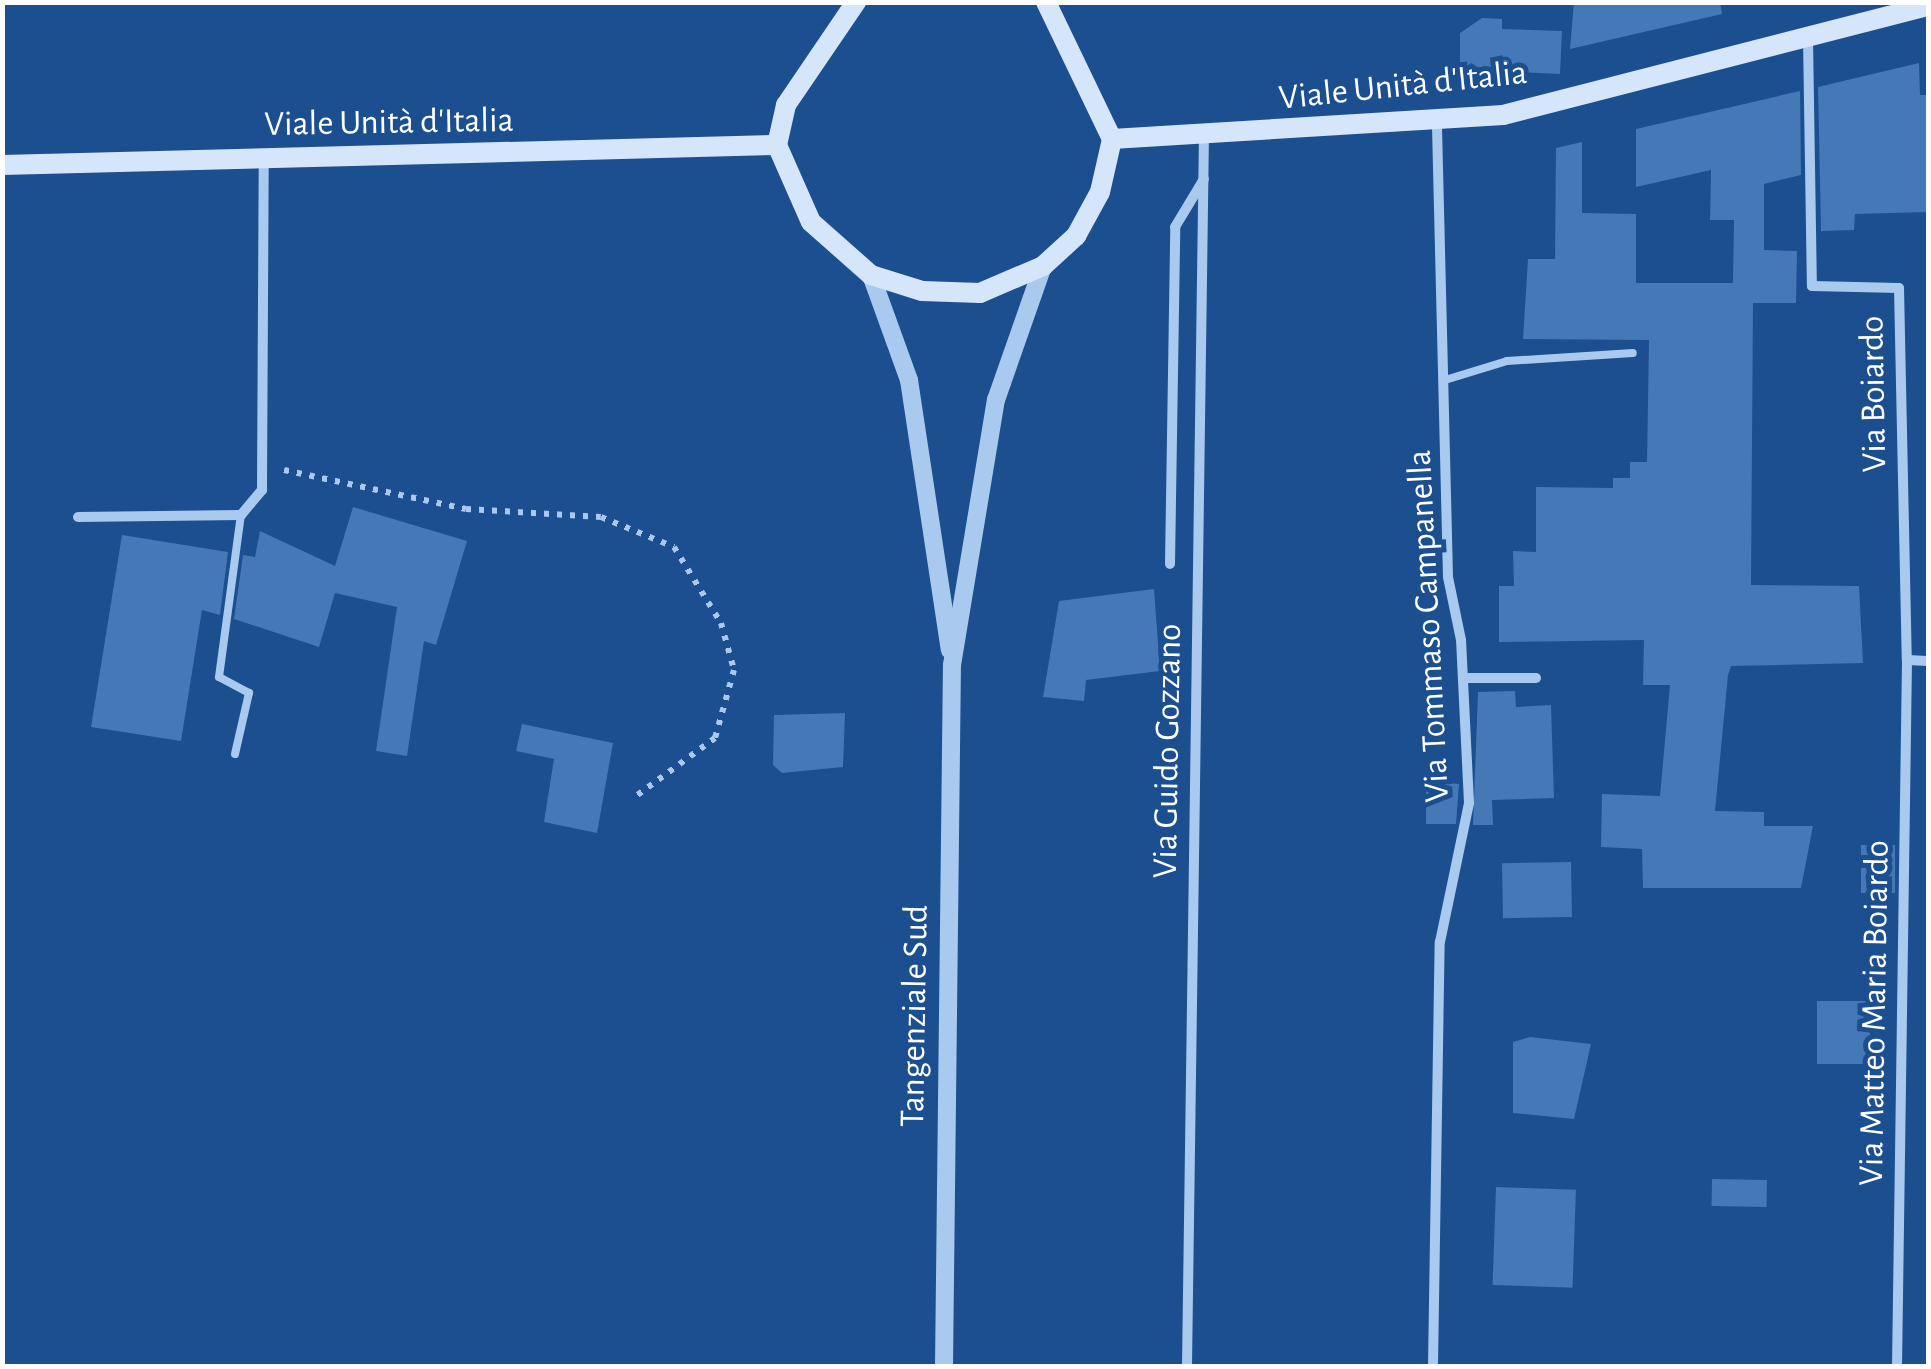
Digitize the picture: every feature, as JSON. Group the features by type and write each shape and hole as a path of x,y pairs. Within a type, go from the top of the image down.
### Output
{"main road":[{"path":"856,2 786,106 778,145 812,222 871,275 922,291 980,293 1044,266 1076,236 1100,192 1112,140 1046,2"},
{"name":"Viale Unità d'Italia","path":"1112,140 1503,115 1808,32 1928,6"},
{"name":"Viale Unità d'Italia","path":"2,165 778,145"}],"street":[{"name":"Via Boiardo","path":"1808,32 1812,286 1900,288 1907,660"},
{"name":"Via Tommaso Campanella","path":"1434,1366 1440,942 1469,803 1463,678 1448,577 1436,120"},
{"name":"Via Guido Gozzano","path":"1187,1366 1204,137"},
{"path":"78,516 241,515 262,490 264,158"},
{"path":"1170,564 1175,227 1204,179"},
{"name":"Tangenziale Sud","path":"944,1366 952,666 996,400 1044,266"},
{"name":"Tangenziale Sud","path":"871,275 910,380 952,666"},
{"path":"1907,660 1928,660"},
{"name":"Via Matteo Maria Boiardo","path":"1897,1366 1907,660"},
{"path":"1463,678 1536,678"}],"lane":[{"path":"1445,380 1507,362 1633,354"},
{"path":"235,754 249,693 220,678 241,515"}],"path":[{"path":"262,465 466,510 601,517 674,547 721,623 734,670 716,738 636,796"}],"building":[{"path":"1574,2 1720,2 1722,14 1570,49"},
{"path":"1482,18 1502,19 1502,29 1562,31 1560,74 1460,69 1460,33"},
{"path":"1919,63 1920,95 1928,95 1928,212 1855,214 1854,230 1821,231 1818,87"},
{"path":"1800,91 1801,175 1764,184 1764,250 1797,251 1796,303 1753,303 1751,585 1859,586 1863,663 1731,666 1728,675 1715,811 1764,812 1764,826 1813,826 1801,888 1643,888 1642,849 1601,847 1602,794 1660,796 1670,685 1643,685 1644,640 1499,642 1499,586 1514,586 1513,551 1536,552 1536,487 1613,488 1613,478 1630,478 1630,462 1647,462 1649,340 1523,339 1528,259 1555,259 1556,148 1582,142 1582,213 1636,214 1636,283 1733,283 1734,220 1710,220 1711,170 1636,187 1636,129"},
{"path":"353,507 467,541 436,645 424,641 407,756 376,751 397,607 335,593 319,647 234,619 243,555 255,557 260,531 335,566"},
{"path":"122,535 228,552 220,615 202,610 181,741 91,727"},
{"path":"1154,589 1160,671 1086,680 1084,701 1043,697 1059,601"},
{"path":"1515,691 1516,707 1551,705 1554,798 1492,800 1493,825 1473,825 1478,692"},
{"path":"845,713 843,767 782,773 773,765 774,715"},
{"path":"522,724 613,743 597,833 544,822 554,759 516,751"},
{"path":"1426,781 1459,784 1456,824 1426,824"},
{"path":"1861,845 1895,845 1895,893 1861,893"},
{"path":"1571,862 1572,917 1503,918 1502,863"},
{"path":"1817,1001 1870,1001 1870,1064 1817,1064"},
{"path":"1530,1037 1591,1044 1574,1119 1513,1113 1513,1042"},
{"path":"1712,1179 1767,1180 1767,1207 1712,1206"},
{"path":"1496,1187 1576,1190 1573,1288 1493,1285"}]}
